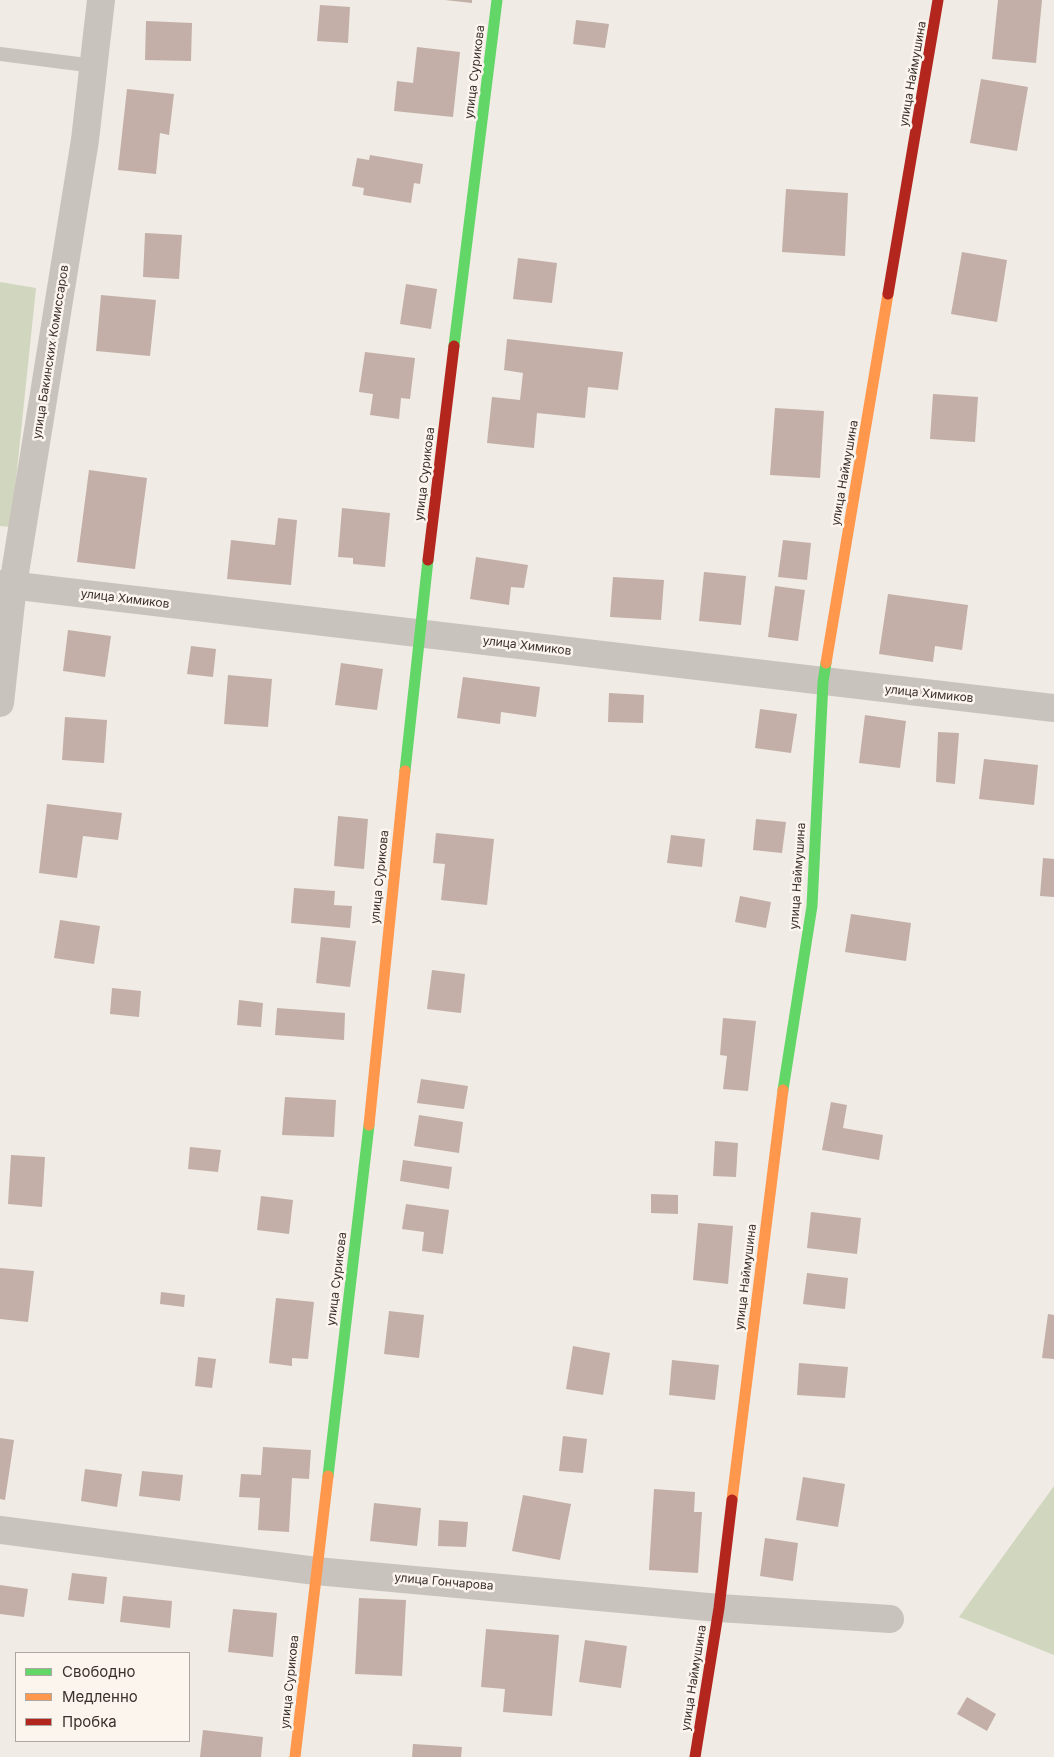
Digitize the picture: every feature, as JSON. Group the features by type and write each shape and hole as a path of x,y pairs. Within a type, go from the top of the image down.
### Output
{"street":[{"name":"улица Бакинских Комиссаров","path":"0,703 6,585 84,149 101,0"},
{"name":"улица Сурикова","path":"295,1757 371,1107 419,633 497,0"},
{"name":"улица Наймушина","path":"695,1757 719,1608 778,1124 812,906 823,682 938,0"},
{"name":"улица Химиков","path":"6,585 1054,708"},
{"name":"улица Гончарова","path":"0,1530 316,1571 719,1608 890,1619"}],"lane":[{"path":"0,54 94,66"}],"green space":[{"path":"0,282 36,288 11,527 0,526"},
{"path":"1054,1486 1054,1655 959,1617"}],"building":[{"path":"445,0 472,0 472,3"},
{"path":"998,0 1042,0 1036,63 992,59"},
{"path":"320,5 350,7 348,43 317,41"},
{"path":"576,20 609,24 605,48 573,44"},
{"path":"146,21 192,23 191,61 145,60"},
{"path":"417,47 460,52 453,117 394,111 397,81 413,83"},
{"path":"981,79 1028,87 1017,151 970,143"},
{"path":"127,89 174,94 169,135 160,133 156,174 118,170"},
{"path":"370,155 423,164 420,184 414,183 411,203 363,195 364,188 352,186 357,158 369,160"},
{"path":"786,189 848,193 845,256 782,252"},
{"path":"145,233 182,235 179,279 143,277"},
{"path":"962,252 1007,260 997,322 951,314"},
{"path":"518,258 557,263 552,303 513,299"},
{"path":"406,284 437,289 431,329 400,324"},
{"path":"101,295 156,300 150,356 96,351"},
{"path":"507,339 623,352 618,390 588,387 585,418 537,413 534,448 487,443 492,397 520,400 523,373 504,370"},
{"path":"365,352 415,358 410,399 401,398 399,419 370,415 373,394 359,392"},
{"path":"933,394 978,397 975,442 930,439"},
{"path":"775,408 824,411 820,478 770,475"},
{"path":"89,470 147,478 135,569 77,562"},
{"path":"342,508 390,513 385,567 353,564 353,558 338,557"},
{"path":"278,518 297,520 291,585 227,579 231,540 275,545"},
{"path":"783,540 811,543 807,580 778,577"},
{"path":"476,557 528,565 524,588 511,587 509,605 470,599"},
{"path":"704,572 746,576 741,625 699,621"},
{"path":"613,577 664,580 661,620 610,617"},
{"path":"775,586 805,590 798,641 768,637"},
{"path":"888,594 968,605 962,650 935,646 933,662 879,654"},
{"path":"68,630 111,636 105,677 63,671"},
{"path":"191,646 216,649 213,677 187,674"},
{"path":"341,663 383,669 377,710 335,705"},
{"path":"228,675 272,679 268,727 224,724"},
{"path":"463,677 540,687 536,717 501,712 500,724 457,718"},
{"path":"609,693 644,695 643,723 608,722"},
{"path":"760,709 797,714 791,753 755,748"},
{"path":"865,715 906,721 900,768 859,763"},
{"path":"65,717 107,720 104,763 62,760"},
{"path":"938,732 959,733 955,784 936,782"},
{"path":"984,759 1038,765 1034,805 979,799"},
{"path":"47,804 122,813 118,840 83,836 77,878 39,873"},
{"path":"338,816 368,819 364,869 334,866"},
{"path":"756,819 786,822 782,853 753,850"},
{"path":"436,833 494,839 487,905 441,900 445,864 433,863"},
{"path":"671,835 705,839 702,867 667,863"},
{"path":"1043,858 1054,859 1054,897 1040,896"},
{"path":"294,888 335,891 334,905 352,906 350,928 291,923"},
{"path":"740,896 771,902 766,928 735,922"},
{"path":"851,914 911,923 906,961 845,952"},
{"path":"60,920 100,926 94,964 54,958"},
{"path":"321,937 356,941 350,987 316,983"},
{"path":"432,970 465,974 461,1013 427,1009"},
{"path":"112,988 141,991 139,1017 110,1014"},
{"path":"239,1000 263,1003 261,1027 237,1025"},
{"path":"277,1008 345,1013 344,1040 275,1035"},
{"path":"723,1018 756,1021 748,1091 723,1089 727,1056 720,1055"},
{"path":"421,1079 468,1086 464,1109 417,1103"},
{"path":"285,1097 336,1100 334,1137 282,1135"},
{"path":"831,1102 847,1105 843,1128 883,1135 879,1160 822,1150"},
{"path":"419,1115 463,1122 459,1153 414,1146"},
{"path":"715,1141 738,1143 736,1177 713,1176"},
{"path":"190,1147 221,1150 218,1172 188,1169"},
{"path":"11,1155 45,1157 42,1207 8,1204"},
{"path":"403,1160 452,1167 449,1189 400,1181"},
{"path":"651,1194 678,1195 678,1214 651,1213"},
{"path":"261,1196 293,1200 289,1234 257,1230"},
{"path":"406,1204 449,1210 443,1254 422,1251 424,1232 402,1229"},
{"path":"811,1212 861,1218 857,1254 807,1248"},
{"path":"698,1223 733,1226 728,1284 693,1280"},
{"path":"0,1268 34,1271 28,1322 0,1319"},
{"path":"807,1273 848,1278 845,1309 803,1304"},
{"path":"161,1292 185,1295 184,1307 160,1304"},
{"path":"276,1298 314,1302 308,1359 292,1358 292,1366 269,1363"},
{"path":"389,1311 424,1315 419,1358 384,1354"},
{"path":"1048,1314 1054,1315 1054,1359 1042,1358"},
{"path":"573,1346 610,1353 603,1395 566,1389"},
{"path":"198,1357 216,1359 212,1388 195,1386"},
{"path":"672,1360 719,1365 715,1400 669,1395"},
{"path":"799,1363 848,1367 845,1398 797,1395"},
{"path":"563,1436 587,1439 583,1473 559,1471"},
{"path":"0,1438 14,1440 5,1500 0,1499"},
{"path":"263,1447 311,1450 309,1479 292,1478 289,1532 258,1530 260,1498 239,1497 241,1474 261,1475"},
{"path":"85,1469 122,1474 117,1507 81,1501"},
{"path":"142,1471 183,1475 180,1501 139,1496"},
{"path":"803,1477 845,1484 838,1527 796,1520"},
{"path":"654,1489 695,1492 694,1512 702,1512 698,1573 649,1570"},
{"path":"523,1495 571,1504 560,1560 512,1551"},
{"path":"374,1503 421,1508 417,1546 370,1541"},
{"path":"439,1520 468,1522 466,1547 438,1546"},
{"path":"765,1538 798,1543 793,1581 760,1576"},
{"path":"72,1573 107,1577 104,1604 68,1600"},
{"path":"0,1585 28,1589 24,1617 0,1614"},
{"path":"123,1596 172,1601 170,1628 120,1622"},
{"path":"359,1598 406,1600 402,1676 355,1674"},
{"path":"233,1609 277,1613 273,1657 228,1652"},
{"path":"486,1629 559,1635 552,1716 503,1712 505,1689 481,1687"},
{"path":"585,1640 627,1646 621,1688 579,1682"},
{"path":"967,1697 996,1714 987,1731 957,1714"},
{"path":"203,1730 263,1737 261,1757 200,1757"},
{"path":"413,1744 462,1747 461,1757 412,1757"}],"traffic: fast":[{"path":"454,346 497,0"},
{"path":"405,771 428,560"},
{"path":"783,1090 812,906 823,682 826,663"},
{"path":"328,1476 369,1125"}],"traffic: slow":[{"path":"826,663 888,294"},
{"path":"369,1125 405,771"},
{"path":"732,1500 783,1090"},
{"path":"295,1757 328,1476"}],"traffic: jam":[{"path":"888,294 938,0"},
{"path":"428,560 454,346"},
{"path":"695,1757 719,1608 732,1500"}]}
